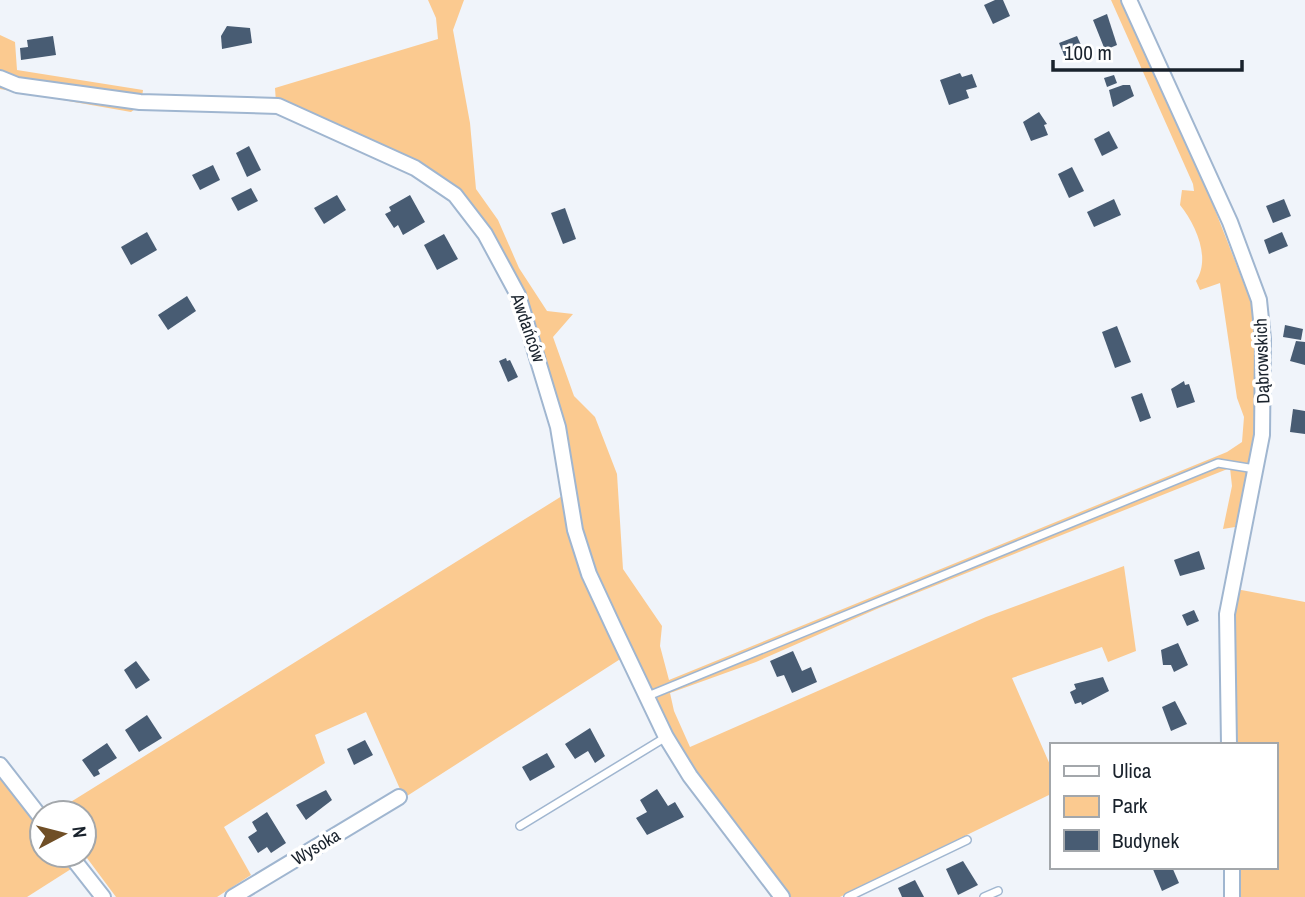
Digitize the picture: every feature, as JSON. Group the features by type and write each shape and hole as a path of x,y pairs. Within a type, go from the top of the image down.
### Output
{"street":[{"name":"Dąbrowskich","path":"1129,0 1230,222 1259,300 1264,412 1258,470 1227,614 1229,743"},
{"name":"Awdańców","path":"0,78 17,85 140,102 278,106 415,168 455,195 485,234 518,295 558,427 575,530 589,574 666,737 690,776 782,897"},
{"path":"0,765 28,801"},
{"name":"Wysoka","path":"233,897 399,797"},
{"path":"82,869 103,897"},
{"path":"1232,869 1232,897"}],"lane":[{"path":"648,696 1219,463 1258,470"},
{"path":"520,826 666,737"},
{"path":"848,897 967,840"},
{"path":"984,897 998,891"}],"green space":[{"path":"428,0 464,0 453,30 470,123 476,189 498,220 519,268 547,311 573,314 553,337 574,396 595,417 617,474 623,569 662,626 660,646 669,680 1227,452 1242,442 1244,417 1237,398 1220,283 1200,290 1196,281 1202,262 1200,242 1180,205 1182,190 1194,191 1193,184 1111,0 1122,0 1208,192 1253,307 1258,393 1254,453 1235,527 1223,529 1232,486 1230,468 879,608 756,662 670,693 674,711 690,747 986,617 1124,566 1136,651 1108,662 1102,647 1012,678 1050,765 1050,794 840,897 771,897 710,813 625,656 407,796 400,789 366,712 315,735 325,763 224,827 251,875 217,897 116,897 95,869 98,869 98,799 75,799 570,491 557,411 480,218 459,188 414,159 317,116 276,103 275,88 438,39 436,18"},
{"path":"0,35 15,42 17,70 143,90 142,97 20,81 0,74"},
{"path":"0,82 139,106 131,112 0,89"},
{"path":"1236,589 1305,602 1305,897 1241,897 1239,869 1277,869 1277,743 1236,743"},
{"path":"0,776 28,812 28,869 71,869 27,897 0,897"}],"building":[{"path":"1003,0 1010,16 993,24 984,5"},
{"path":"1107,14 1117,45 1105,50 1093,20"},
{"path":"227,26 250,28 252,43 222,49 221,36"},
{"path":"53,36 56,55 21,60 20,48 28,47 27,40"},
{"path":"1077,36 1085,54 1067,62 1059,43"},
{"path":"960,73 962,77 972,74 977,87 966,90 969,98 949,105 940,80"},
{"path":"1114,75 1117,83 1107,87 1104,78"},
{"path":"1130,85 1134,96 1113,107 1109,90"},
{"path":"1039,112 1047,124 1044,125 1048,135 1031,141 1023,122"},
{"path":"1109,131 1118,148 1102,156 1094,139"},
{"path":"249,146 261,170 247,177 236,153"},
{"path":"213,165 220,180 200,190 192,175"},
{"path":"1072,167 1084,191 1069,198 1058,174"},
{"path":"251,188 258,201 238,211 231,198"},
{"path":"337,195 346,210 324,224 314,208"},
{"path":"410,195 425,222 403,235 398,225 394,228 385,214 391,211 389,207"},
{"path":"1114,199 1121,215 1094,227 1087,212"},
{"path":"1284,199 1291,216 1273,223 1266,206"},
{"path":"565,208 576,239 563,244 551,213"},
{"path":"147,232 157,250 131,265 121,247"},
{"path":"1282,232 1288,246 1269,254 1264,240"},
{"path":"444,234 458,259 437,270 424,245"},
{"path":"187,296 196,311 168,330 158,315"},
{"path":"1285,325 1303,329 1301,340 1283,337"},
{"path":"1117,326 1131,362 1115,368 1102,332"},
{"path":"1296,341 1305,342 1305,365 1290,361"},
{"path":"506,358 507,361 510,360 518,377 508,382 499,361"},
{"path":"1184,381 1185,385 1189,384 1195,402 1177,408 1171,389"},
{"path":"1142,393 1151,418 1140,422 1131,397"},
{"path":"1293,409 1305,411 1305,434 1290,432"},
{"path":"1199,551 1205,569 1180,576 1174,560"},
{"path":"1194,610 1199,621 1187,626 1182,615"},
{"path":"1178,643 1188,665 1174,672 1171,665 1163,665 1161,650"},
{"path":"793,651 802,671 811,667 817,682 792,693 784,675 777,677 770,661"},
{"path":"136,661 150,680 136,689 124,670"},
{"path":"1103,677 1109,691 1082,705 1081,702 1075,704 1070,692 1076,689 1074,684"},
{"path":"1175,701 1187,724 1171,731 1162,707"},
{"path":"147,715 162,738 139,752 125,730"},
{"path":"590,728 605,756 595,763 588,751 575,759 565,744"},
{"path":"365,740 373,755 354,765 347,749"},
{"path":"107,743 117,758 98,770 100,774 94,777 82,760"},
{"path":"547,753 555,767 530,781 522,767"},
{"path":"657,789 668,806 675,802 684,817 647,835 636,818 647,812 640,800"},
{"path":"326,790 332,800 306,820 296,805"},
{"path":"267,812 286,843 271,853 267,847 258,853 248,837 257,831 252,822"},
{"path":"963,861 978,885 958,895 946,869"},
{"path":"1153,869 1173,869 1179,883 1162,891"},
{"path":"915,880 924,897 902,897 898,888"}]}
